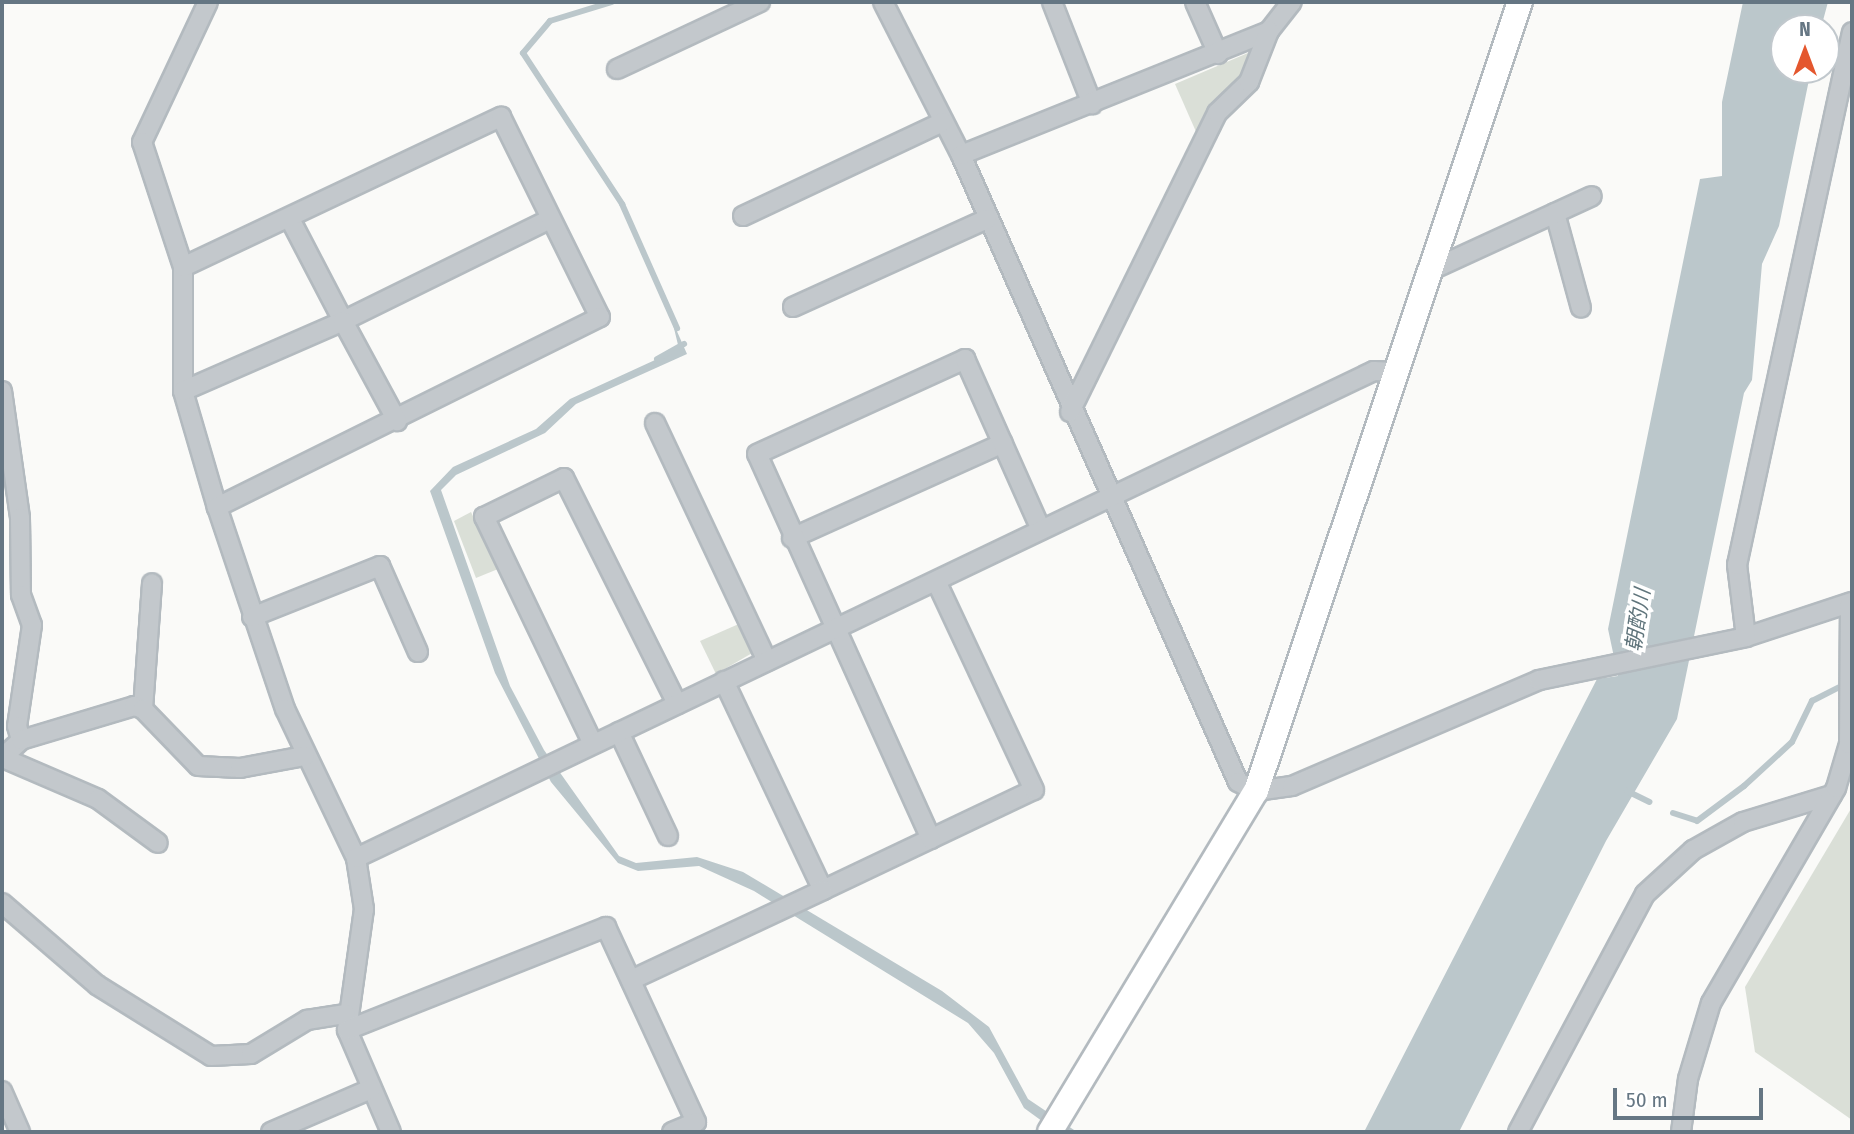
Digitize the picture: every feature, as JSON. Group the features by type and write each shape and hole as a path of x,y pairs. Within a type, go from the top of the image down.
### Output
{"street":[{"path":"208,2 142,142 183,267 183,391 217,507 252,617 304,756 356,858 363,933 347,1022 371,1089 391,1132"},
{"path":"617,69 760,2"},
{"path":"883,2 961,155 1107,497 1200,687 1228,765 1238,782 1256,791 1292,786 1559,674 1746,637 1851,602 1849,744 1832,795 1711,1003 1688,1079 1681,1132"},
{"path":"1052,2 1092,104"},
{"path":"1195,2 1217,54"},
{"path":"1070,412 1217,113 1249,82 1269,31 1292,2"},
{"path":"1057,1122 1256,791 1520,2"},
{"path":"961,155 1269,31"},
{"path":"1746,637 1737,565 1852,32"},
{"path":"183,267 290,219 501,117 600,317 397,421 217,507"},
{"path":"743,216 943,122"},
{"path":"1429,271 1592,196"},
{"path":"1555,213 1581,308"},
{"path":"290,219 397,421"},
{"path":"183,391 343,321 550,219"},
{"path":"793,307 987,219"},
{"path":"931,839 832,631 757,454 965,359 1041,530"},
{"path":"356,858 724,681 937,583 1107,497 1374,371 1395,372"},
{"path":"2,391 20,518 21,595 32,625 17,726 21,740"},
{"path":"655,424 767,661"},
{"path":"792,538 1003,443"},
{"path":"593,744 484,517 552,483 564,478 677,704"},
{"path":"252,617 380,566 418,652"},
{"path":"152,583 144,709 198,766 240,768 304,756"},
{"path":"631,980 1034,790 937,583"},
{"path":"724,681 823,890"},
{"path":"144,709 113,710 21,740 3,758 98,799 158,843"},
{"path":"619,732 668,836"},
{"path":"1518,1132 1645,894 1693,850 1743,822 1832,795"},
{"path":"2,903 97,985 211,1056 251,1054 293,1026 347,1022 606,927 696,1122 673,1132"},
{"path":"271,1132 371,1089"},
{"path":"2,1091 20,1132"}],"shaded area":[{"path":"1255,50 1248,78 1197,134 1175,84"},
{"path":"471,512 498,569 476,578 454,521"},
{"path":"741,623 754,652 716,674 700,641"},
{"path":"1852,807 1852,1120 1755,1052 1745,987"}],"water":[{"name":"朝酌川","path":"1743,2 1828,2 1825,14 1770,14 1770,84 1808,84 1779,226 1762,264 1752,380 1744,393 1677,719 1606,841 1459,1132 1364,1132 1597,679 1618,676 1608,629 1700,179 1722,176 1722,102"},
{"path":"672,320 687,354 576,404 545,433 456,475 441,490 510,686 544,750 619,856 636,863 697,857 743,872 942,991 989,1027 1028,1099 1077,1132 1057,1132 1024,1108 994,1053 968,1023 754,891 699,866 638,871 618,863 551,782 495,673 430,491 453,467 536,429 570,399 679,349"}],"waterway":[{"path":"612,2 550,21 523,53 622,204 677,328"},
{"path":"657,359 684,344"},
{"path":"1673,813 1697,821 1744,786 1792,742 1812,701 1839,687"},
{"path":"1627,791 1650,802"}]}
